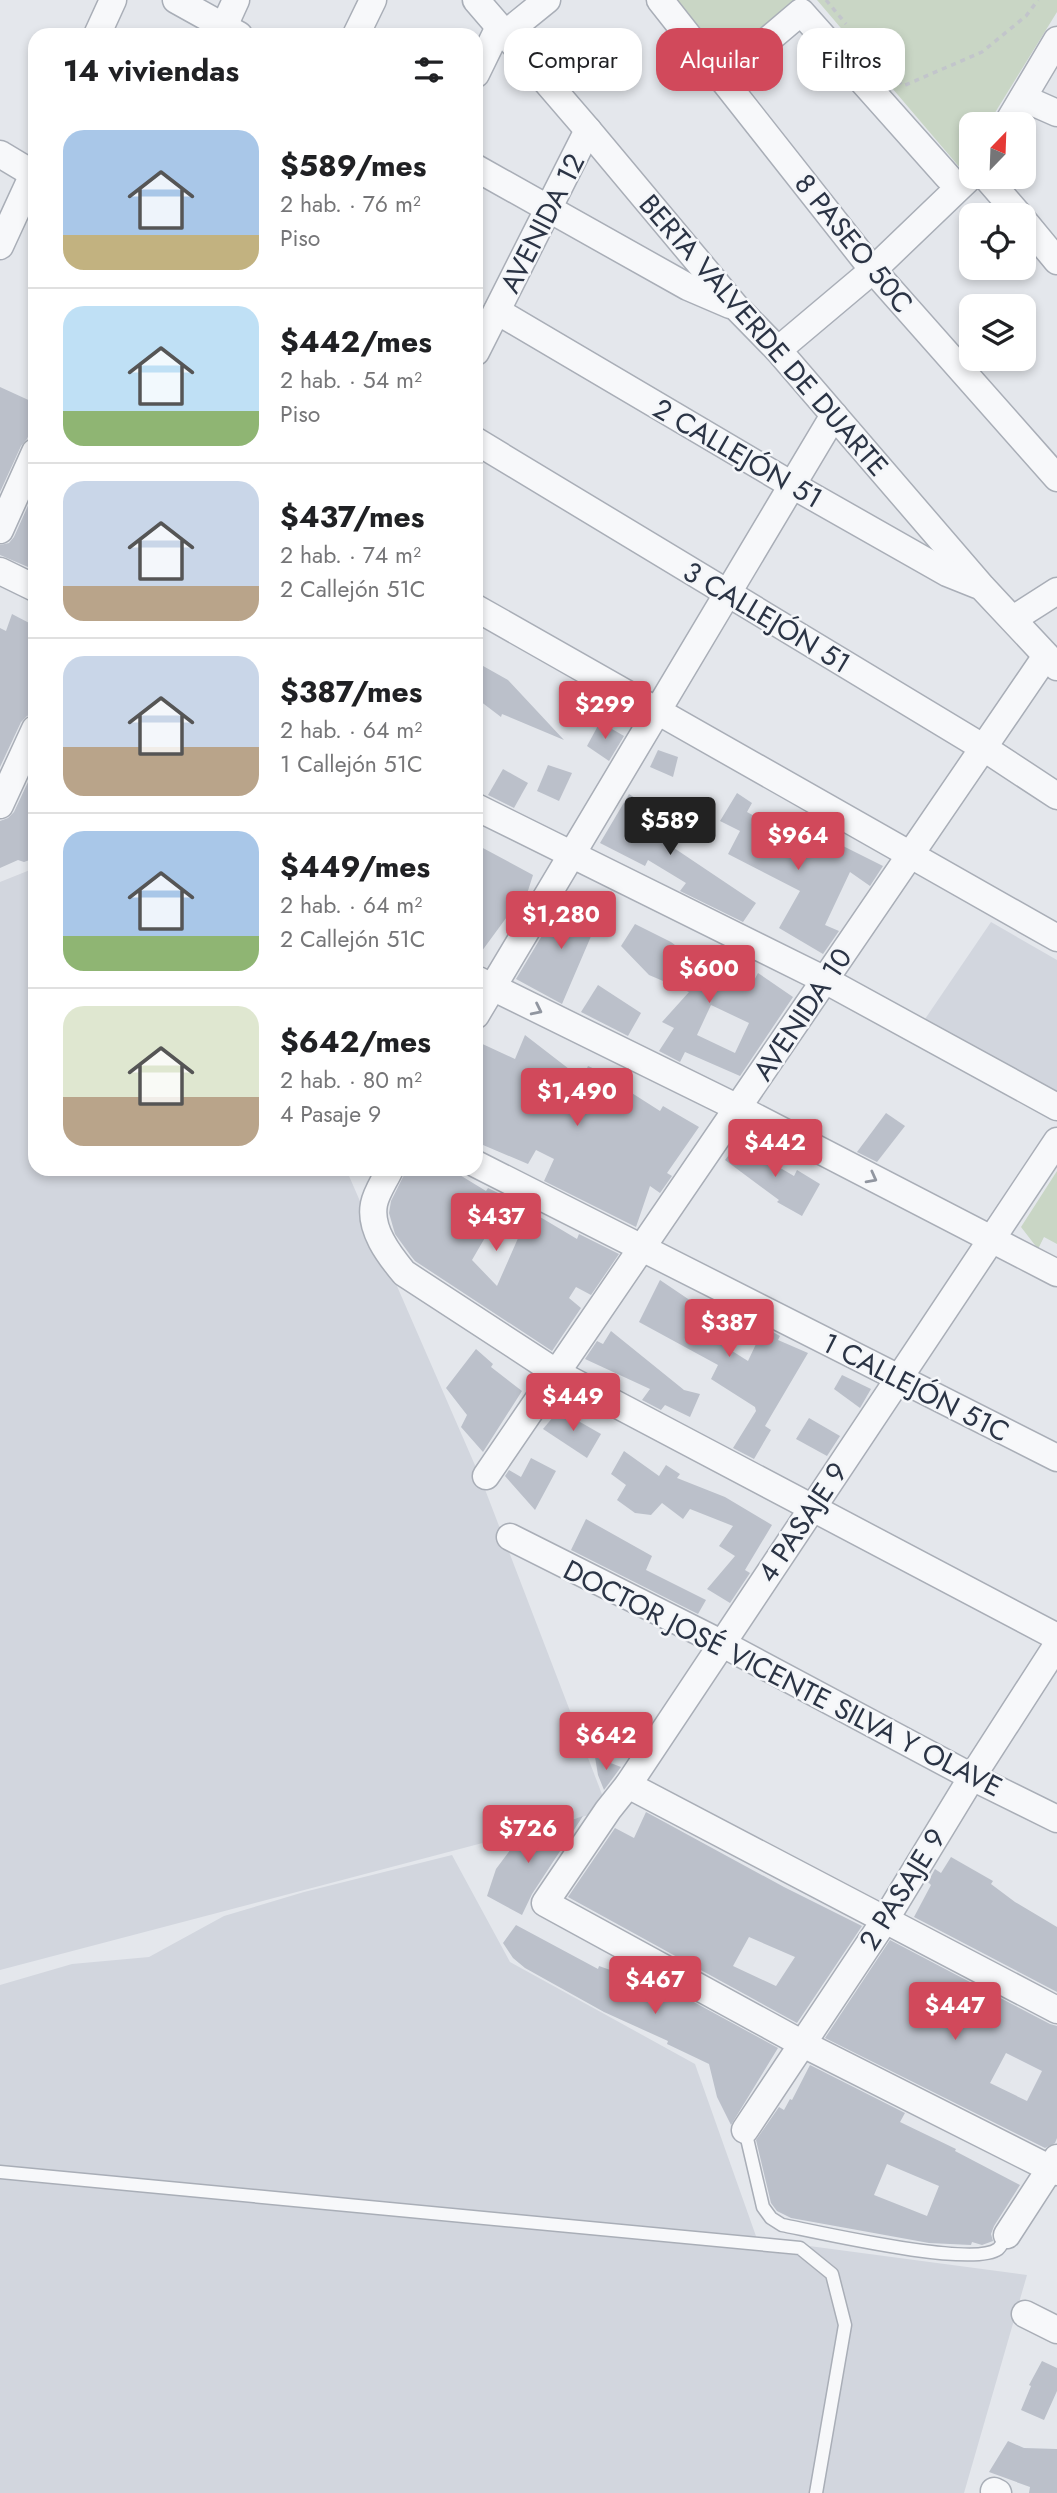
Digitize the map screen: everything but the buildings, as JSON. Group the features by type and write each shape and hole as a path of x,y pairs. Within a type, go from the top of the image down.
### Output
{"street":[{"path":"100,28 113,0"},
{"path":"176,0 222,28"},
{"path":"229,28 236,0"},
{"path":"359,28 373,0"},
{"name":"BERTA VALVERDE DE DUARTE","path":"476,0 736,307 778,350 982,587 1052,661"},
{"path":"483,62 502,31 547,0"},
{"name":"8 PASEO 50C","path":"660,0 682,28"},
{"path":"783,28 802,12 959,176"},
{"path":"1014,112 1057,40"},
{"name":"8 PASEO 50C","path":"731,91 873,270 1057,478"},
{"path":"1023,98 1057,113"},
{"name":"AVENIDA 12","path":"483,338 589,131"},
{"path":"0,154 28,170"},
{"path":"483,172 688,287 736,307"},
{"path":"778,350 873,270 959,178"},
{"path":"0,246 28,186"},
{"path":"996,189 1009,203"},
{"path":"1036,236 1057,261"},
{"name":"2 CALLEJÓN 51","path":"497,311 792,485 947,573 982,587"},
{"path":"834,415 572,855 484,984 737,1108 1057,1273"},
{"name":"3 CALLEJÓN 51","path":"483,446 984,748 1057,796"},
{"path":"0,530 28,468"},
{"path":"0,571 28,585"},
{"path":"1013,619 1057,591"},
{"path":"483,612 1057,939"},
{"name":"AVENIDA 10","path":"486,1476 984,748 1052,661"},
{"path":"0,805 28,744"},
{"path":"483,810 825,980 1057,1107"},
{"name":"4 PASAJE 9","path":"801,2043 545,1903 628,1785 1057,1140"},
{"name":"1 CALLEJÓN 51C","path":"483,1168 1057,1458"},
{"path":"387,1176 374,1205 376,1227 387,1253 404,1273 557,1374 1057,1637"},
{"name":"DOCTOR JOSÉ VICENTE SILVA Y OLAVE","path":"510,1537 1057,1819"},
{"name":"2 PASAJE 9","path":"745,2130 885,1920 1057,1645"},
{"path":"628,1785 1057,2010"},
{"path":"801,2043 1055,2166 1007,2235"},
{"path":"1025,2314 1057,2330"}],"lane":[{"path":"745,2130 763,2207 771,2218 782,2225 917,2250 979,2255 998,2249 1007,2235"},
{"path":"0,2172 800,2248 832,2274 845,2325 816,2493"}],"path":[{"path":"826,0 849,28"},
{"path":"905,85 982,52 1026,16 1038,0"}],"shaded area":[{"path":"28,871 28,1176 349,1176 481,1479 608,1810 0,1970 0,882"},
{"path":"991,922 1057,960 1057,1102 923,1022"},
{"path":"452,1855 510,1962 695,2064 757,2239 1027,2275 964,2493 0,2493 0,1985 72,1964 149,1957 224,1916 304,1892"}],"green space":[{"path":"672,0 795,0 760,28 694,28"},
{"path":"817,0 1057,0 1057,12 995,112 959,112 959,167 895,91 905,91 905,28 841,28"},
{"path":"1057,1171 1057,1244 1044,1237 1038,1249 1021,1227"}]}
